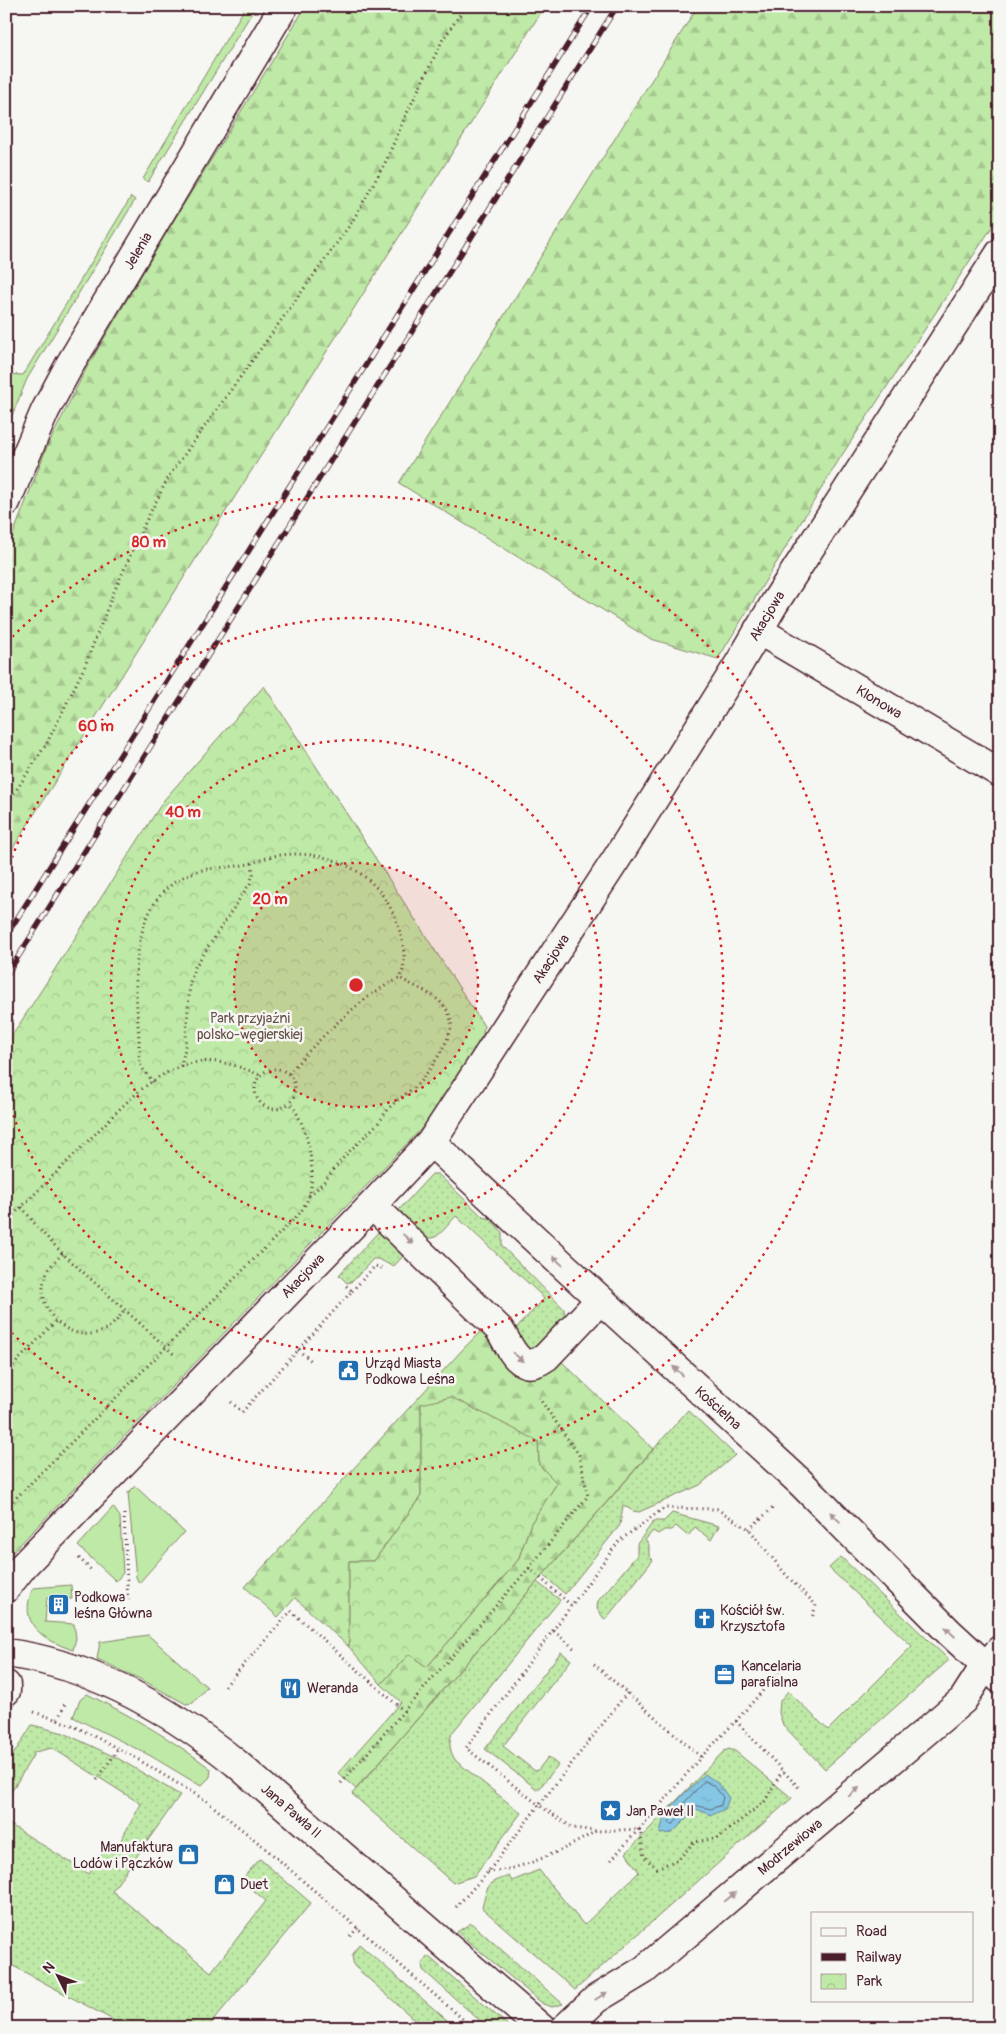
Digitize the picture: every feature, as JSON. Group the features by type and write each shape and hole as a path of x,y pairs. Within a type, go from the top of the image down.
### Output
{"street":[{"name":"Jelenia","path":"6,502 45,412 69,366 284,6"},
{"name":"Akacjowa","path":"6,1588 24,1565 431,1142 618,858 758,630 1000,254"},
{"name":"Klonowa","path":"758,630 1000,773"},
{"name":"Kościelna","path":"431,1142 600,1300 800,1482 995,1665"},
{"path":"372,1205 499,1329 511,1352 522,1362 534,1363 546,1357 600,1300"},
{"name":"Jana Pawła II","path":"6,1653 44,1659 97,1677 138,1698 197,1733 236,1763 541,2028"},
{"name":"Modrzewiowa","path":"565,2028 596,1999 644,1970 825,1818 963,1700 995,1665"},
{"path":"6,1685 6,1691"}],"path":[{"path":"6,806 47,744 84,668 113,594 145,523 169,476 352,222 385,163 442,39 466,6"},
{"path":"153,1082 140,1064 136,977 138,944 148,915 164,891 186,876 202,870 252,863 275,856 305,854 331,859 364,875 381,891 395,916 404,957 400,978 379,990 345,1018 319,1041 288,1074"},
{"path":"180,1066 185,1049 190,982 195,967 250,883 254,874 252,863"},
{"path":"309,1195 316,1190 345,1156 375,1126 388,1109 422,1080 437,1058 450,1032 449,1015 430,993 400,978"},
{"path":"6,1222 128,1102 159,1077 180,1066 195,1062 212,1061 232,1065 260,1075"},
{"path":"274,1069 288,1074 294,1084 295,1091 290,1103 276,1109 268,1108 261,1104 256,1097 254,1089 260,1075 274,1069"},
{"path":"6,1508 300,1213 309,1195 310,1152 306,1133 290,1103"},
{"path":"22,1207 38,1228 63,1254 202,1380"},
{"path":"63,1254 54,1260 48,1270 43,1291 49,1312 56,1321 69,1330 85,1333 101,1331 115,1322 125,1309"},
{"path":"230,1401 242,1412 352,1291 338,1279"},
{"path":"6,1373 56,1321"},
{"path":"298,1350 312,1362"},
{"path":"341,1783 529,1568 588,1496 579,1456 530,1383 524,1373 522,1362"},
{"path":"122,1507 124,1514 128,1604"},
{"path":"640,1829 596,1831 573,1828 539,1805 466,1748 619,1542 664,1508 717,1509 749,1529 787,1576 816,1606 812,1618"},
{"path":"529,1568 572,1606"},
{"path":"225,1686 291,1611 404,1710"},
{"path":"554,1631 576,1650"},
{"path":"594,1664 701,1757"},
{"path":"611,1860 701,1757 736,1722 779,1672"},
{"path":"460,1902 488,1872 627,1693"},
{"path":"26,1710 72,1725 173,1779 204,1800 265,1848 473,2028"},
{"path":"736,1722 817,1807 825,1818"},
{"path":"97,1780 118,1749"},
{"path":"640,1829 644,1857 657,1868 679,1859 694,1842 718,1838 765,1801 782,1771"},
{"path":"488,1872 503,1871 570,1847 596,1831"},
{"path":"350,1936 358,1928"}],"green space":[{"path":"246,6 256,6 148,182 143,179"},
{"path":"306,6 545,6 6,859 6,556 9,545 46,449 86,369 174,220"},
{"path":"698,6 1000,6 1000,215 840,458 718,659 648,638 399,483"},
{"path":"131,197 135,200 27,379 6,430 6,374 23,375"},
{"name":"Park przyjaźni polsko-węgierskiej","path":"264,686 484,1026 481,1050 426,1124 6,1559 6,1045 164,800"},
{"path":"432,1174 438,1174 483,1217 491,1219 502,1232 502,1246 564,1309 565,1319 536,1349 529,1351 515,1336 516,1328 544,1299 540,1294 456,1216 440,1234 431,1238 425,1238 414,1232 396,1213"},
{"path":"381,1229 406,1253 394,1266 378,1259 373,1259 353,1281 347,1283 339,1275"},
{"path":"488,1330 559,1359 653,1449 356,1789 338,1773 401,1702 381,1684 409,1654 427,1667 518,1560 531,1523 557,1483 539,1465 538,1441 421,1404 421,1496 374,1561 349,1561 349,1647 295,1598 278,1617 245,1587 464,1348 481,1331"},
{"path":"451,1397 538,1441 539,1465 557,1483 531,1523 518,1560 427,1667 409,1654 381,1684 349,1647 349,1561 374,1561 421,1496 421,1404"},
{"path":"688,1410 735,1455 700,1485 639,1512 623,1505 620,1525 565,1594 543,1575"},
{"path":"135,1486 184,1532 139,1583 136,1577 128,1493"},
{"path":"113,1507 120,1517 123,1573 116,1581 78,1546"},
{"path":"672,1513 719,1526 711,1540 695,1527 688,1536 676,1526 671,1530 664,1530 658,1534 653,1531 645,1540 649,1545 649,1556 653,1560 605,1620 597,1609 598,1601 637,1555 637,1544 654,1521 664,1521"},
{"path":"841,1557 949,1660 825,1769 783,1725 779,1713 780,1701 788,1691 828,1730 912,1646 829,1568"},
{"path":"537,1582 560,1600 452,1733 450,1741 451,1751 456,1761 521,1813 474,1876 453,1883 352,1794"},
{"path":"71,1585 72,1599 47,1598 45,1622 74,1624 76,1638 73,1650 52,1641 36,1629 28,1611 33,1588"},
{"path":"148,1635 207,1687 193,1703 186,1704 140,1679 97,1659 100,1642"},
{"path":"561,1652 571,1660 503,1746 535,1771 538,1770 548,1757 558,1765 538,1790 485,1749"},
{"path":"87,1694 135,1719 181,1748 211,1769 210,1777 201,1786 149,1755 73,1717 80,1700"},
{"path":"32,1725 64,1733 119,1759 180,1795 112,1891 211,1972 266,1901 241,1880 260,1859 311,1903 207,2028 109,2028 113,2020 6,1962 6,1822 89,1874 109,1843 117,1847 141,1804 52,1748 35,1752 6,1801 6,1766"},
{"path":"729,1749 735,1751 792,1798 575,1990 482,1908 485,1894 492,1883 509,1876 512,1881 539,1870 584,1925 639,1872 626,1853 724,1751"},
{"path":"471,1923 563,2004 552,2007 543,2004 457,1932"},
{"path":"359,1944 456,2028 424,2028 354,1966 352,1956"},
{"path":"428,1956 511,2028 488,2028 423,1970 422,1964"}],"water":[{"path":"705,1774 719,1784 729,1798 725,1809 712,1815 696,1809 672,1833 660,1834 662,1825 671,1809"}],"railway":[{"path":"6,936 592,6"},
{"path":"6,976 617,6"}],"place":[{"name":"Urząd Miasta Podkowa Leśna","path":"349,1371"},
{"name":"Podkowa leśna Główna","path":"58,1605"},
{"name":"Kościół św. Krzysztofa","path":"704,1618"},
{"name":"Kancelaria parafialna","path":"725,1674"},
{"name":"Weranda","path":"291,1688"},
{"name":"Jan Paweł II","path":"610,1811"},
{"name":"Manufaktura Lodów i Pączków","path":"189,1855"},
{"name":"Duet","path":"224,1884"}]}
